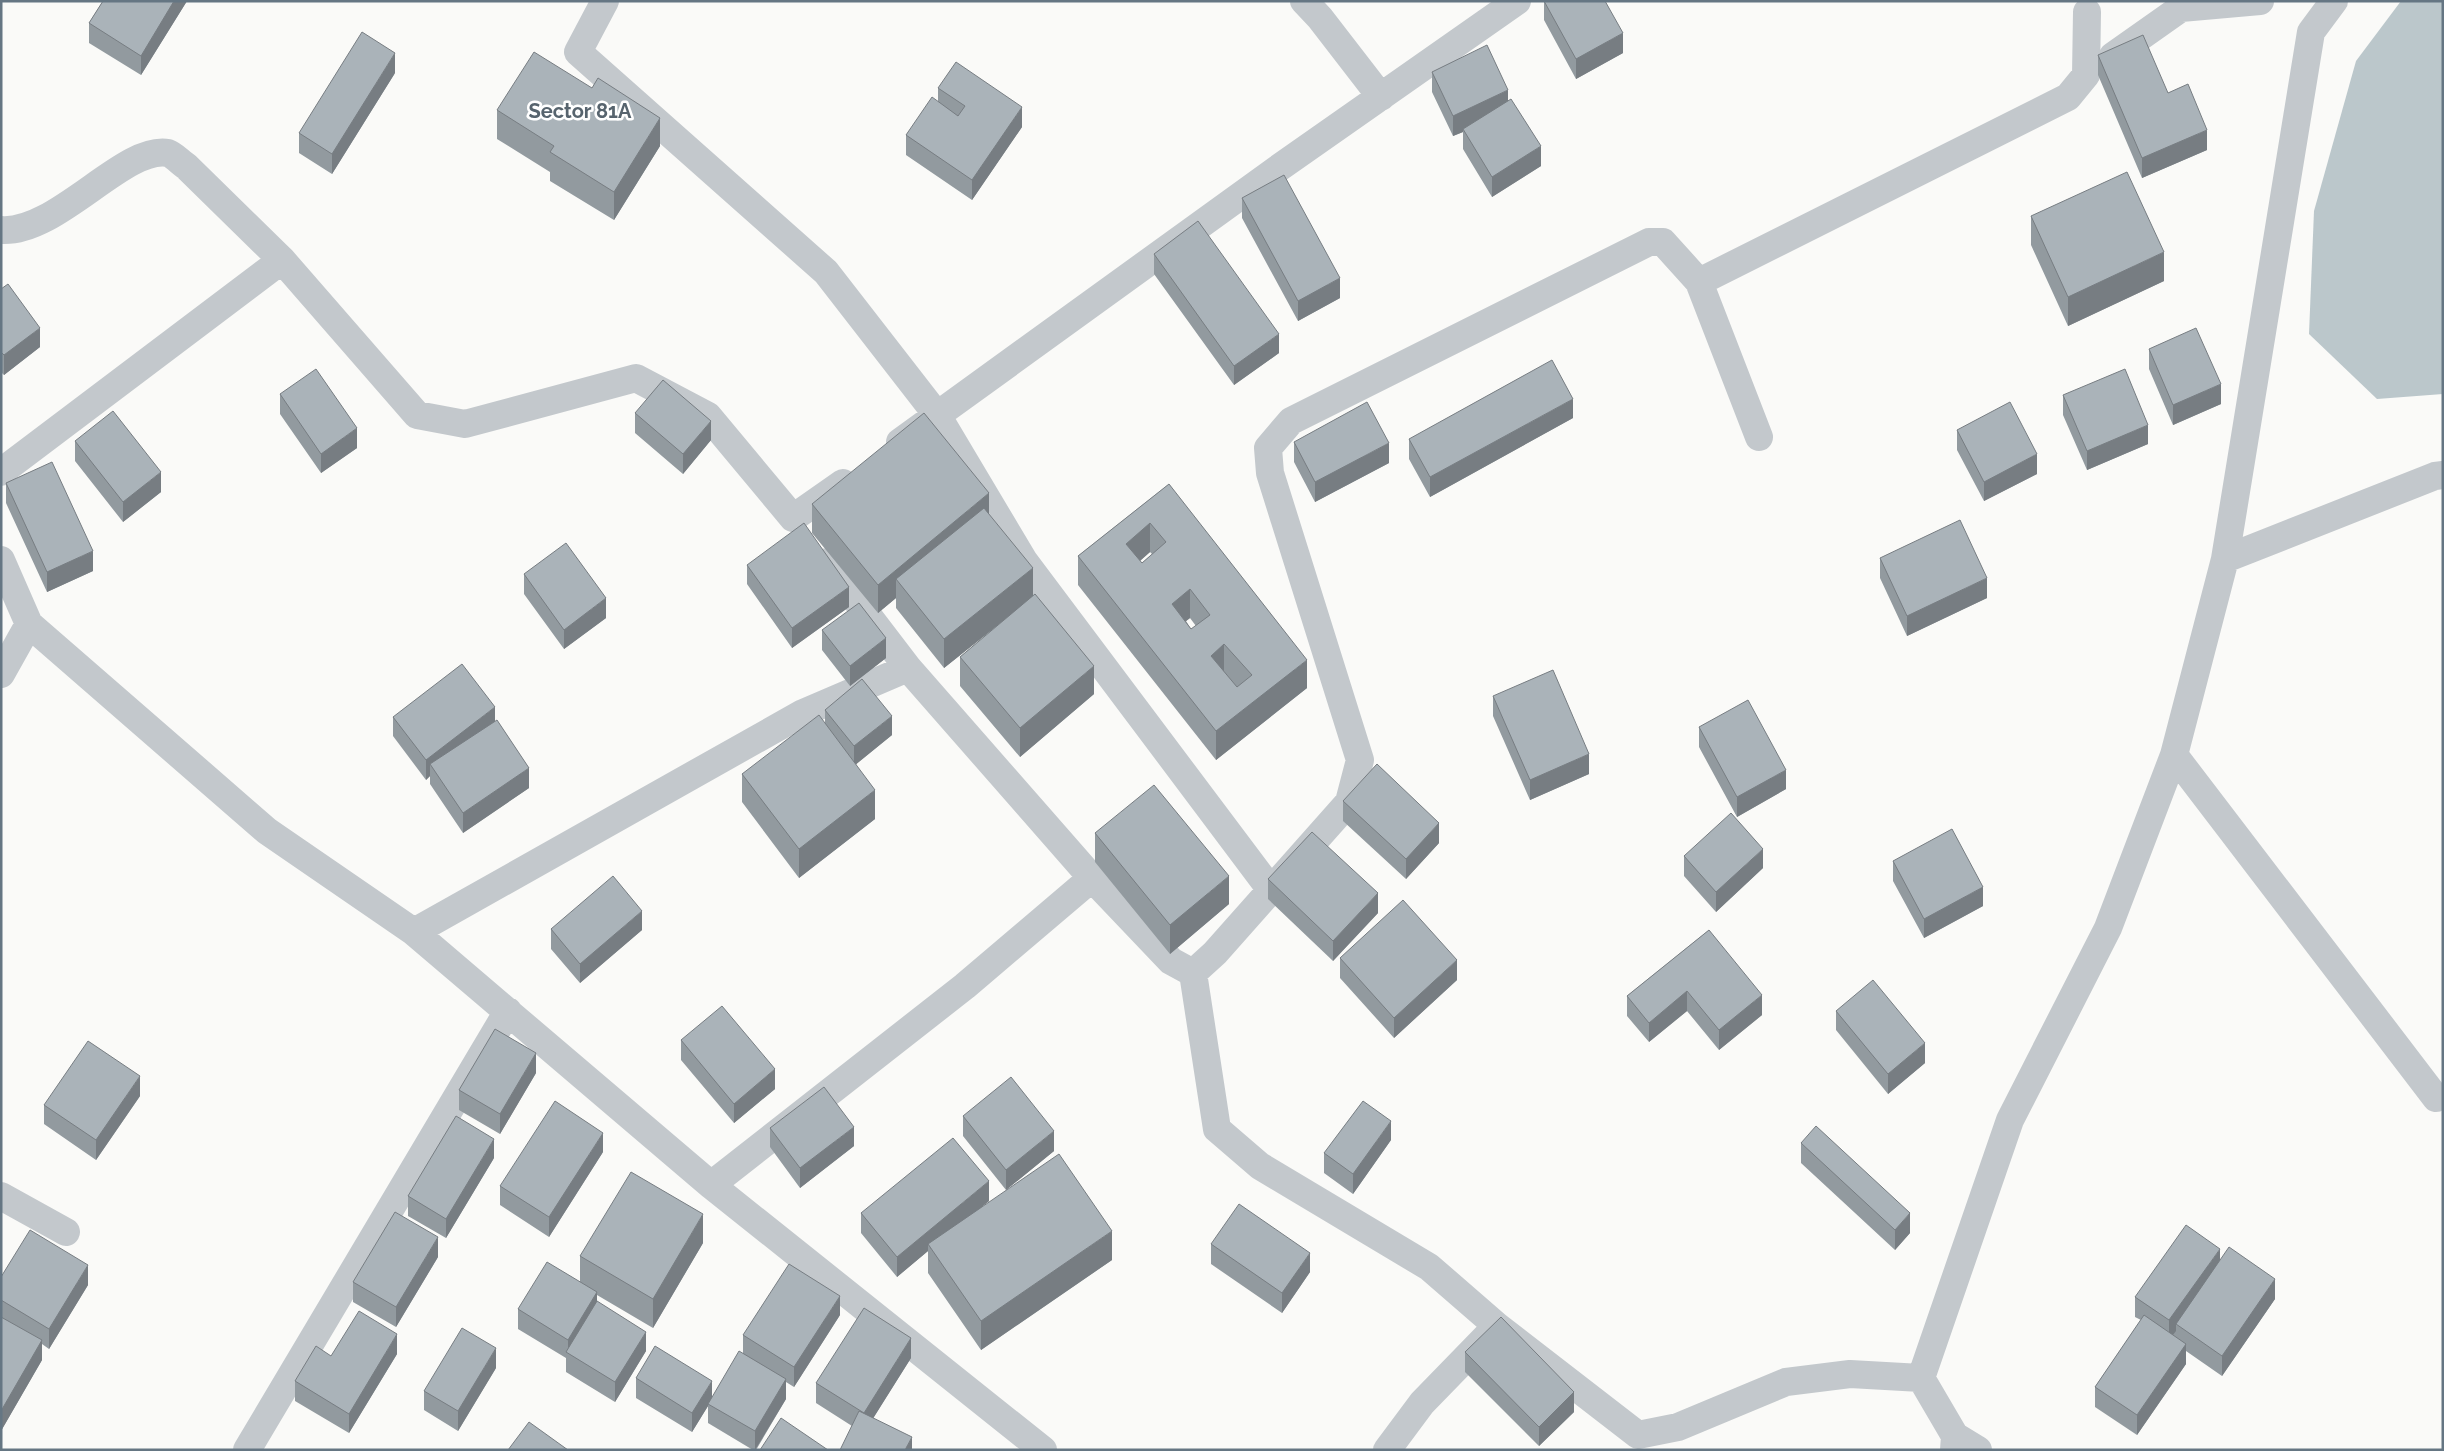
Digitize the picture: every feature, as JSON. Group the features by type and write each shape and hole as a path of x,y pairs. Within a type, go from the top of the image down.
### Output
{"street":[{"path":"605,1 578,52 826,272 937,415 1024,562 1271,890"},
{"path":"1304,1 1320,18 1381,97"},
{"path":"803,532 873,461 1517,1"},
{"path":"1699,282 2068,97 2086,76 2180,5 2260,1"},
{"path":"1978,1450 1954,1443 1921,1378 2010,1120 2108,928 2174,755 2225,559 2311,32 2334,1"},
{"path":"2086,76 2087,12"},
{"path":"1,230 10,231 37,224 146,154 169,153 186,166 282,260 417,415 465,424 636,378 708,416 803,532 908,668 1092,878 1171,960 1193,973"},
{"path":"1193,973 1216,953 1349,802 1360,760 1270,473 1268,448 1291,422 1649,242 1663,242 1699,282 1759,437"},
{"path":"1,472 282,260"},
{"path":"2225,559 2440,480"},
{"path":"1,560 30,624 267,831 414,932 711,1185 1043,1450"},
{"path":"1,674 30,624"},
{"path":"414,932 802,713 908,668"},
{"path":"2174,755 2436,1098"},
{"path":"711,1185 965,986 1092,878"},
{"path":"1193,973 1217,1129 1260,1166 1429,1267 1497,1326 1638,1435 1678,1427 1786,1382 1850,1374 1921,1378"},
{"path":"247,1450 508,1011"},
{"path":"1,1196 66,1232"},
{"path":"1387,1450 1422,1403 1497,1326"}],"shaded area":[{"path":"2401,1 2443,1 2443,394 2377,399 2309,334 2314,211 2356,61"}],"building":[{"path":"103,1 174,1 141,56 89,23"},
{"path":"1544,1 1605,1 1623,33 1576,59"},
{"path":"362,32 395,53 332,154 299,133"},
{"path":"2143,35 2168,93 2188,84 2207,130 2142,158 2098,55"},
{"path":"1487,45 1508,90 1453,116 1432,72"},
{"path":"534,52 592,88 598,78 660,118 614,192 550,152 554,146 497,110"},
{"path":"956,62 1022,107 972,180 906,135 932,97 958,116 965,106 938,88"},
{"path":"1511,99 1541,146 1492,177 1463,129"},
{"path":"2127,172 2164,252 2068,297 2031,216"},
{"path":"1284,175 1340,278 1298,301 1242,198"},
{"path":"1198,221 1279,334 1234,366 1154,254"},
{"path":"8,284 40,328 4,355 1,352 1,289"},
{"path":"2196,328 2221,384 2173,405 2149,349"},
{"path":"1552,360 1573,399 1430,477 1409,439"},
{"path":"316,369 357,428 321,454 280,394"},
{"path":"2125,369 2148,425 2087,451 2063,395"},
{"path":"663,380 711,421 683,454 635,413"},
{"path":"1367,402 1389,443 1315,482 1294,442"},
{"path":"2010,402 2037,454 1984,482 1957,430"},
{"path":"113,411 161,472 123,502 75,441"},
{"path":"924,413 989,493 878,585 812,504"},
{"path":"52,462 93,551 47,572 6,483"},
{"path":"1169,484 1307,660 1216,731 1078,556","holes":["1150,523 1166,542 1142,563 1126,544","1190,589 1210,615 1191,629 1172,604","1224,644 1252,675 1237,687 1211,656"]},
{"path":"984,508 1033,568 944,639 896,579"},
{"path":"1960,520 1987,578 1907,616 1880,558"},
{"path":"804,523 849,587 792,628 747,565"},
{"path":"566,543 606,598 564,630 524,574"},
{"path":"1035,594 1094,666 1020,728 960,657"},
{"path":"859,603 886,638 850,666 822,630"},
{"path":"462,664 495,707 426,760 393,717"},
{"path":"1553,670 1589,754 1530,780 1493,696"},
{"path":"862,679 892,716 854,746 825,710"},
{"path":"1748,700 1786,770 1737,797 1699,727"},
{"path":"819,715 875,790 799,849 742,774"},
{"path":"497,720 529,768 463,813 430,764"},
{"path":"1377,764 1439,823 1406,859 1343,801"},
{"path":"1154,785 1229,876 1170,925 1095,833"},
{"path":"1731,813 1763,849 1716,892 1684,856"},
{"path":"1952,829 1983,887 1924,919 1893,861"},
{"path":"1312,832 1378,893 1333,941 1268,879"},
{"path":"613,876 642,911 580,964 551,929"},
{"path":"1403,900 1457,960 1394,1018 1340,958"},
{"path":"1709,930 1762,995 1719,1030 1687,991 1649,1023 1627,996"},
{"path":"1873,980 1925,1043 1888,1074 1836,1011"},
{"path":"722,1006 775,1069 734,1104 681,1040"},
{"path":"495,1029 536,1053 500,1114 459,1090"},
{"path":"88,1041 140,1076 96,1140 44,1105"},
{"path":"1011,1077 1054,1131 1006,1170 963,1116"},
{"path":"824,1087 854,1127 800,1168 770,1128"},
{"path":"555,1101 603,1133 549,1217 500,1186"},
{"path":"1363,1101 1391,1121 1353,1174 1324,1153"},
{"path":"456,1116 494,1139 446,1219 408,1196"},
{"path":"1816,1126 1910,1213 1895,1230 1801,1143"},
{"path":"953,1138 989,1181 897,1257 861,1213"},
{"path":"1059,1154 1112,1231 981,1321 928,1244"},
{"path":"631,1172 703,1214 653,1299 580,1256"},
{"path":"1239,1204 1310,1253 1282,1293 1211,1244"},
{"path":"395,1212 438,1237 396,1307 353,1282"},
{"path":"2186,1225 2220,1249 2169,1320 2135,1297"},
{"path":"30,1230 88,1265 49,1329 1,1300 1,1277"},
{"path":"2229,1247 2275,1279 2222,1356 2176,1324"},
{"path":"547,1262 597,1292 568,1340 518,1309"},
{"path":"789,1264 840,1296 794,1367 743,1335"},
{"path":"597,1301 646,1332 615,1382 566,1352"},
{"path":"864,1308 911,1338 864,1413 816,1383"},
{"path":"359,1311 397,1334 349,1414 295,1381 316,1346 331,1356"},
{"path":"2144,1315 2186,1344 2137,1415 2095,1387"},
{"path":"1,1317 42,1340 1,1411"},
{"path":"1501,1317 1574,1392 1539,1427 1465,1352"},
{"path":"462,1328 496,1348 458,1411 424,1391"},
{"path":"655,1346 712,1381 692,1413 636,1378"},
{"path":"739,1351 786,1379 755,1431 708,1404"},
{"path":"859,1411 912,1437 905,1450 840,1450"},
{"path":"781,1418 828,1450 760,1450"},
{"path":"529,1422 568,1450 508,1450"}],"district":[{"name":"Sector 81A","path":"580,111"}]}
